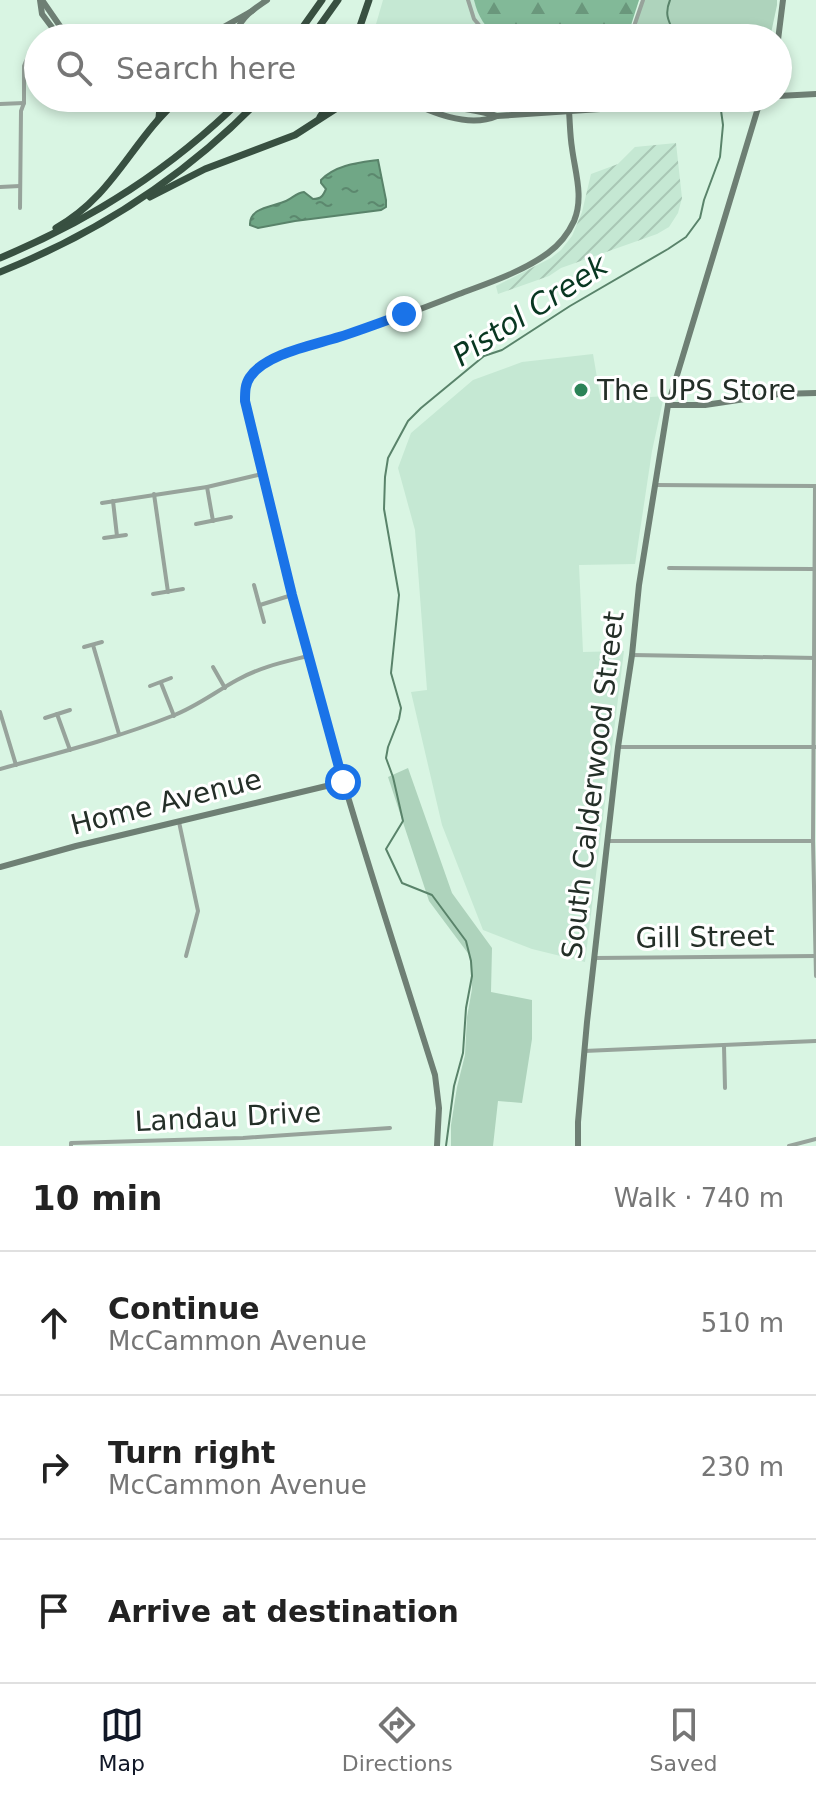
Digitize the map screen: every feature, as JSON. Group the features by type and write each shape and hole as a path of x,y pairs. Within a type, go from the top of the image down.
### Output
{"highway":[{"path":"305,24 322,0"},
{"path":"321,24 338,0"},
{"path":"362,24 369,0"},
{"path":"159,118 160,112"},
{"path":"38,242 82,211 105,189 165,112"},
{"path":"0,258 38,242 131,191 228,112"},
{"path":"141,201 215,142 246,112"},
{"path":"310,126 322,112"},
{"path":"0,272 67,243 205,169 280,141 331,112"}],"street":[{"path":"41,0 53,24"},
{"path":"239,24 267,0"},
{"path":"468,0 478,24"},
{"path":"635,24 643,0"},
{"path":"780,24 783,0"},
{"path":"229,24 252,11"},
{"path":"20,208 24,66"},
{"path":"792,95 816,94"},
{"path":"0,104 24,103"},
{"path":"445,112 459,118 486,121 497,116 555,112"},
{"path":"437,1146 439,1108 435,1075 343,782 308,656 262,474 245,390 250,376 260,366 296,350 488,283 544,256 567,235 578,203 569,112"},
{"name":"South Calderwood Street","path":"578,1146 584,1051 618,747 639,585 668,405 758,112"},
{"path":"0,187 20,186"},
{"path":"668,405 705,405 779,394 816,393"},
{"path":"102,503 207,487 262,474"},
{"path":"655,485 816,486 816,976"},
{"path":"207,487 213,521"},
{"path":"154,494 168,592"},
{"path":"113,501 117,536"},
{"path":"196,524 231,517"},
{"path":"104,538 126,535"},
{"path":"669,568 815,569"},
{"path":"254,585 264,622"},
{"path":"153,594 183,589"},
{"path":"259,605 292,595"},
{"path":"84,647 102,642"},
{"path":"93,645 119,734"},
{"path":"632,655 816,658"},
{"path":"0,769 174,716 265,667 308,656"},
{"path":"213,667 225,688"},
{"path":"150,686 171,678"},
{"path":"161,683 174,716"},
{"path":"45,718 70,710"},
{"path":"0,712 16,765"},
{"path":"57,714 70,750"},
{"path":"618,747 815,747"},
{"name":"Home Avenue","path":"0,867 343,782"},
{"path":"179,822 198,911 186,956"},
{"path":"608,841 815,841"},
{"name":"Gill Street","path":"595,958 816,956"},
{"path":"584,1051 816,1041"},
{"path":"724,1046 725,1088"},
{"name":"Landau Drive","path":"71,1146 71,1143 243,1138 390,1128"},
{"path":"243,1138 244,1146"},
{"path":"789,1146 816,1139"}],"shaded area":[{"path":"383,0 639,0 630,24 376,24"},
{"path":"643,0 777,0 773,24 635,24"},
{"path":"676,143 682,198 678,213 669,227 498,294 496,286 551,258 572,236 582,212 591,174 618,164 635,147"},
{"path":"593,354 601,401 664,396 652,451 635,564 579,565 583,652 624,651 585,962 532,949 483,930 442,825 411,692 427,690 415,530 398,468 411,433 473,380 522,362"},
{"path":"408,768 452,893 492,948 491,992 532,1000 532,1039 522,1103 498,1101 493,1146 451,1146 451,1125 465,1055 472,989 470,956 429,901 388,777"}],"green space":[{"path":"474,0 639,0 631,24 485,24"}],"water":[{"path":"378,160 386,200 386,207 381,210 258,228 250,225 253,214 299,193 304,192 313,199 320,198 326,189 321,180 333,171"}],"waterway":[{"name":"Pistol Creek","path":"670,0 670,24"},
{"name":"Pistol Creek","path":"446,1146 454,1086 463,1053 471,961 466,941 432,895 402,883 386,849 403,821 386,758 401,708 391,673 399,595 384,509 388,458 408,421 484,356 502,350 686,237 700,218 720,157 721,112"}],"place":[{"name":"The UPS Store","path":"581,390"}],"route":[{"path":"343,782 275,528 245,390 250,376 260,366 276,358 404,314"}]}
